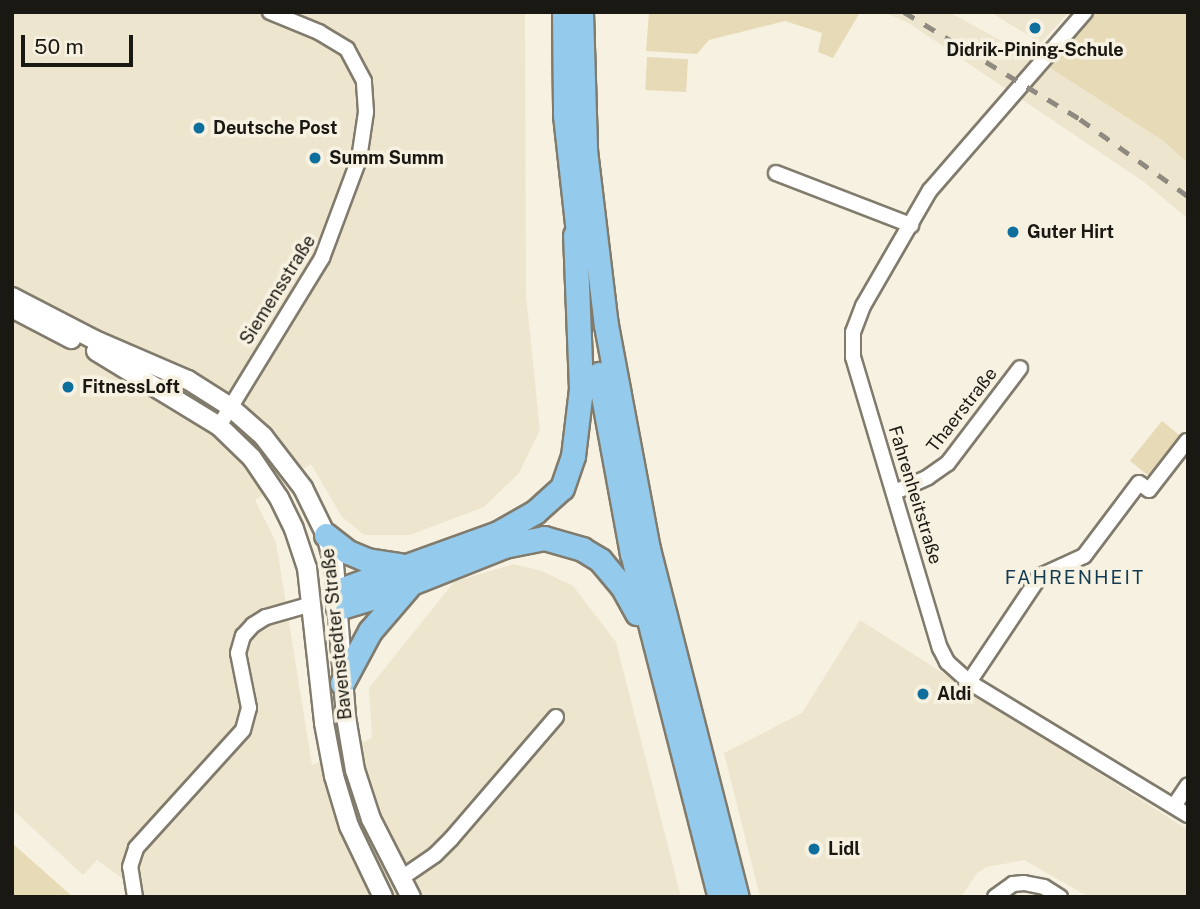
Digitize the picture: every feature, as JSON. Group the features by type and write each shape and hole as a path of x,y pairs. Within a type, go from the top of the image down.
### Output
{"highway":[{"path":"564,12 577,149 606,325 648,549 737,897"},
{"path":"574,113 581,12"},
{"path":"342,683 370,631 411,574 518,523 548,502 562,488 569,473 581,389 573,204 577,149"},
{"path":"573,204 610,444 653,644 720,897"},
{"path":"326,535 348,552 411,574"},
{"path":"337,600 504,546 544,538 561,541 600,560 613,572 653,644"}],"street":[{"name":"Siemensstraße","path":"219,426 322,258 359,159 366,112 364,81 347,48 318,32 270,12"},
{"name":"Fahrenheitstraße","path":"1085,12 930,190 863,306 853,332 853,357 940,648 947,662 969,682 1188,815"},
{"path":"776,173 911,225"},
{"name":"Bavenstedter Straße","path":"12,297 94,340 188,380 229,406 262,436 303,488 326,535 337,600 342,683 355,770 371,819 411,897"},
{"name":"Bavenstedter Straße","path":"12,307 41,326 90,348 219,426 252,458 279,498 305,560 324,723 334,776 349,826 383,897"},
{"name":"Thaerstraße","path":"895,492 928,477 948,463 1020,368"},
{"path":"969,682 1040,576 1084,556 1139,483 1149,490 1187,441"},
{"path":"135,897 130,867 136,848 243,730 249,708 238,653 243,636 253,625 266,617 337,600"},
{"path":"400,878 435,855 451,839 556,717"},
{"path":"1174,806 1188,785"},
{"path":"995,897 1013,884 1024,883 1044,887 1060,897"}],"shaded area":[{"path":"12,12 525,12 526,295 540,430 519,473 484,507 410,535 364,535 342,517 311,464 255,500 276,542 312,765 372,738 369,688 454,582 513,564 542,571 573,586 616,642 681,897 148,897 97,860 83,875 12,809"},
{"path":"649,12 859,14 833,58 818,52 822,33 785,21 709,40 697,54 646,51"},
{"path":"884,12 949,12 1047,66 1162,140 1188,163 1188,219 1144,182 910,24"},
{"name":"Didrik-Pining-Schule","path":"990,12 1069,12 1041,43"},
{"path":"1097,12 1188,12 1188,163 1162,140 1047,66"},
{"path":"647,57 688,59 686,92 645,90"},
{"path":"1162,421 1183,438 1151,478 1130,461"},
{"path":"860,620 1188,830 1188,897 1089,897 1024,860 987,867 977,873 961,897 760,897 724,753 802,713"},
{"path":"12,843 73,897 12,897"}],"railway":[{"path":"904,12 1080,119 1188,196"}],"place":[{"name":"Didrik-Pining-Schule","path":"1035,28"},
{"name":"Deutsche Post","path":"199,128"},
{"name":"Summ Summ","path":"315,158"},
{"name":"Guter Hirt","path":"1013,232"},
{"name":"FitnessLoft","path":"68,387"},
{"name":"Aldi","path":"923,694"},
{"name":"Lidl","path":"814,849"}],"district":[{"name":"FAHRENHEIT","path":"1075,578"}]}
